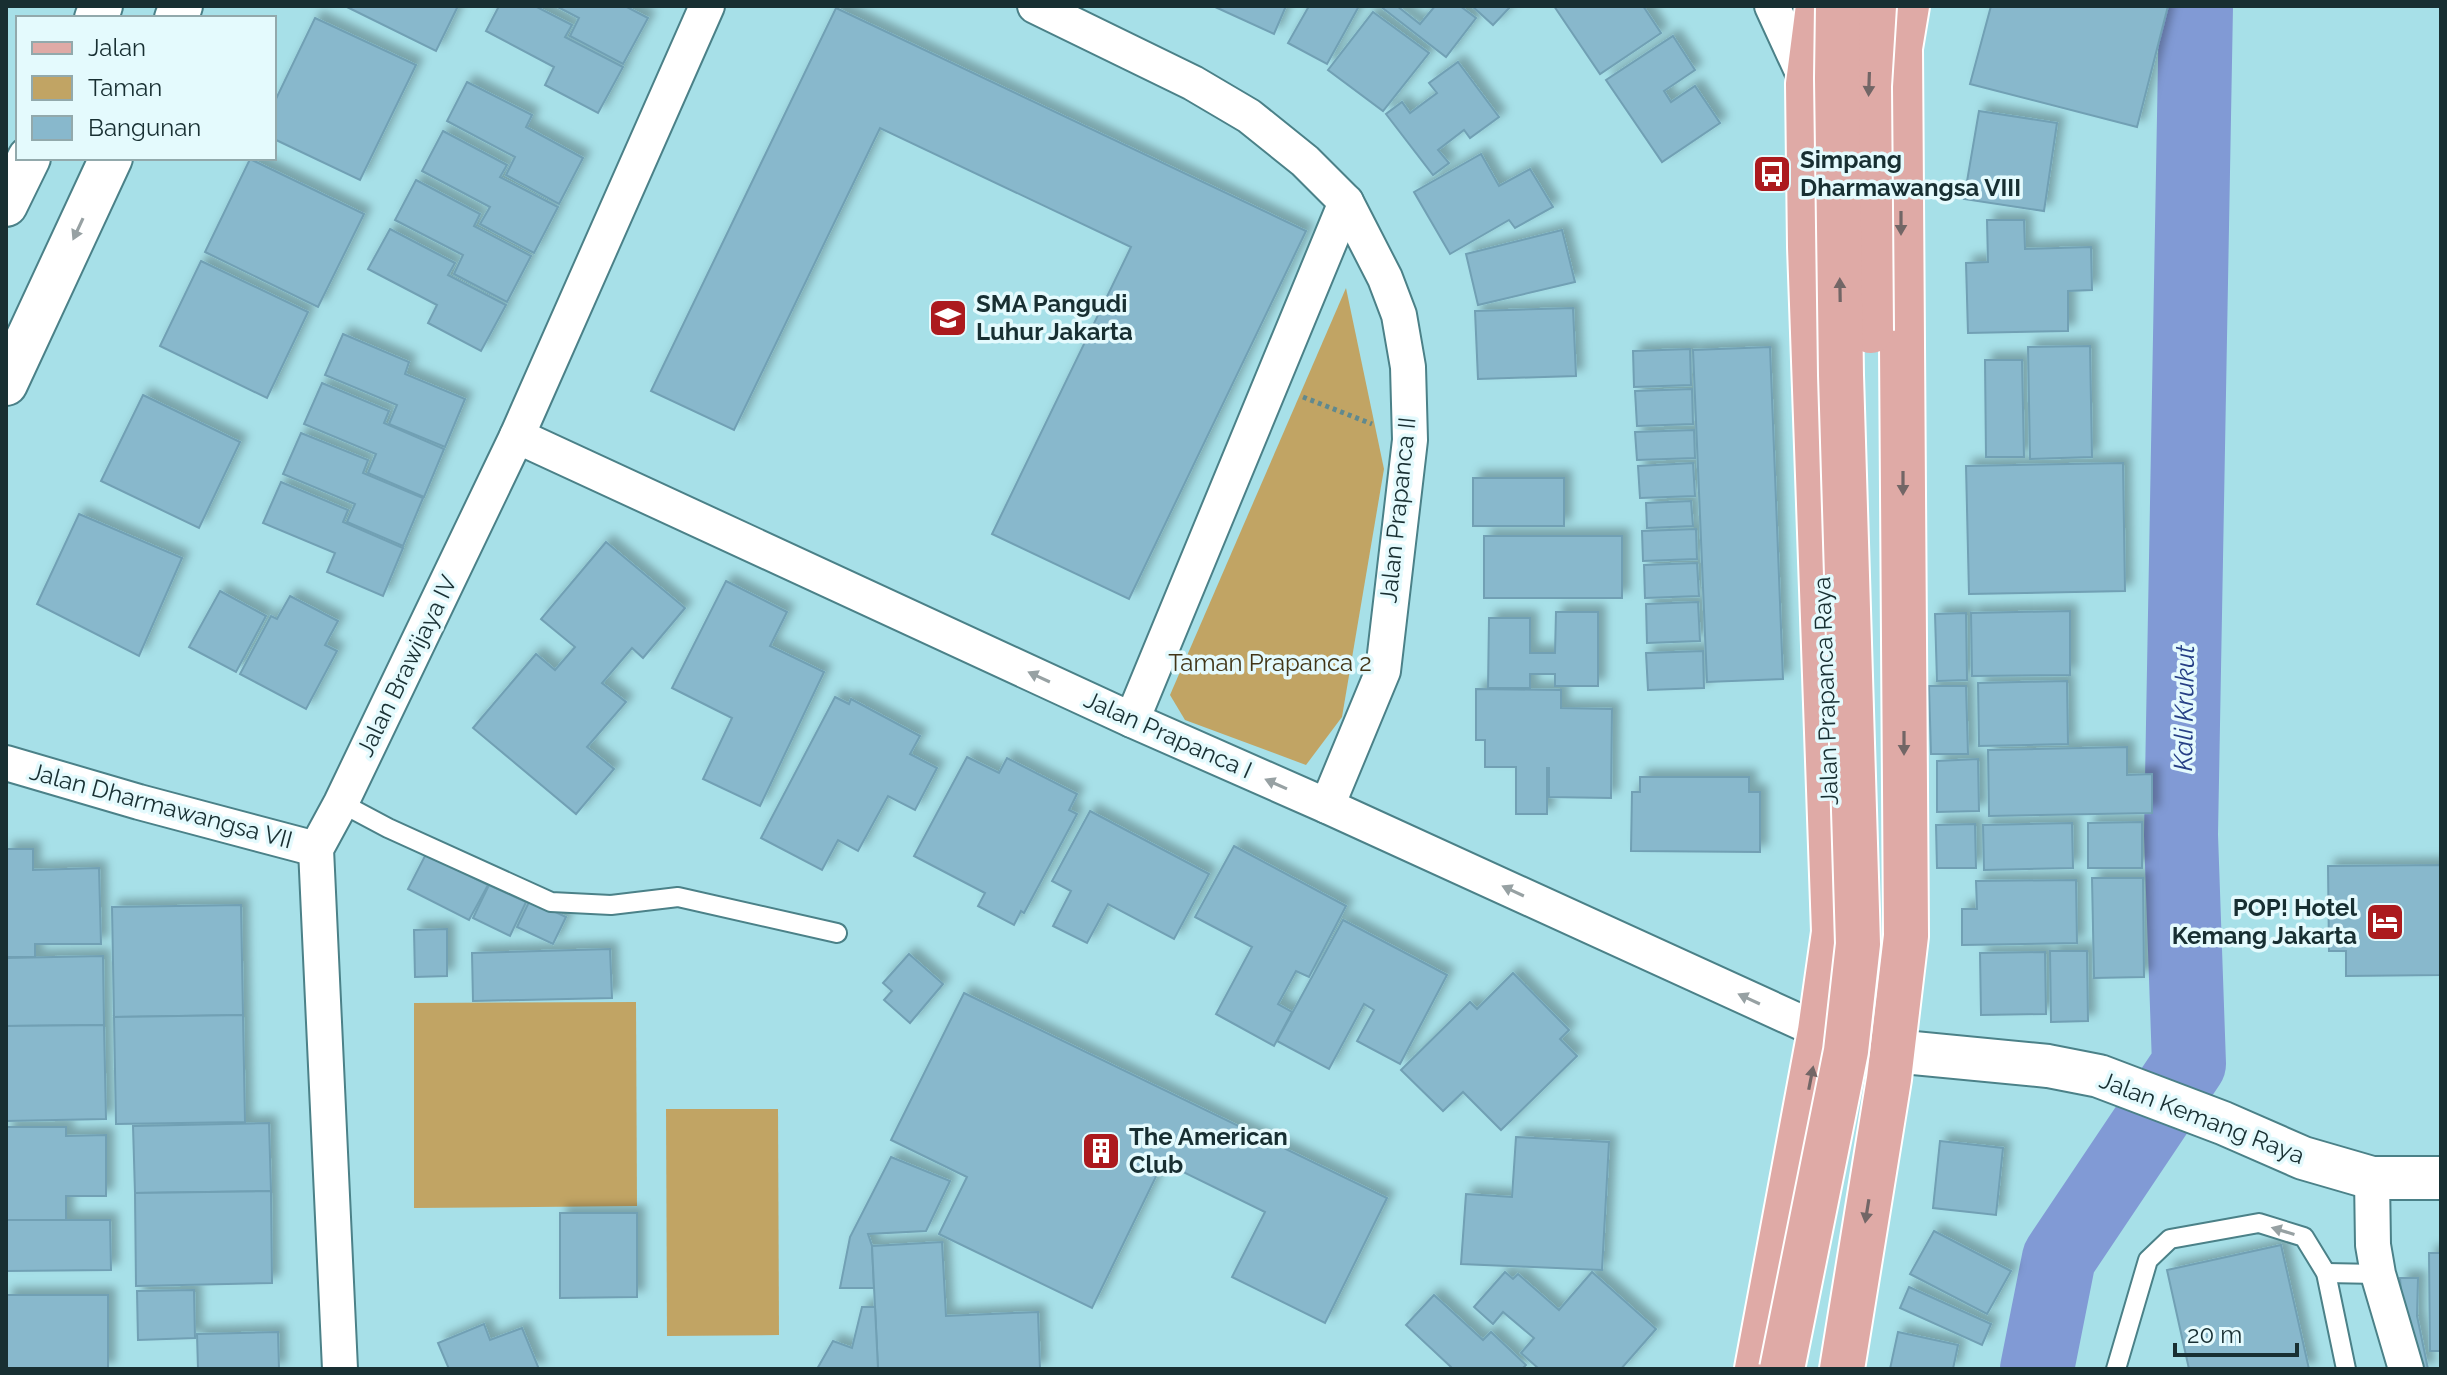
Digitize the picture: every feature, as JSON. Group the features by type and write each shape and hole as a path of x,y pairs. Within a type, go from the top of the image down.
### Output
{"main road":[{"name":"Jalan Prapanca Raya","path":"1757,1369 1820,1031 1834,932 1810,247 1808,84 1818,6"},
{"path":"1782,1369 1846,1051 1858,944 1841,375 1838,6"},
{"path":"1809,1369 1867,1049 1877,937 1869,86 1874,6"},
{"path":"1842,1369 1893,1051 1906,936 1900,48 1907,6"}],"street":[{"name":"Jalan Brawijaya IV","path":"316,849 517,436 707,6"},
{"name":"Jalan Prapanca II","path":"1035,6 1193,83 1249,116 1305,161 1346,202 1385,278 1399,315 1408,367 1410,440 1383,671 1327,806"},
{"path":"1772,6 1808,84"},
{"path":"6,205 28,160"},
{"path":"6,384 110,160"},
{"path":"1132,720 1346,202"},
{"name":"Jalan Prapanca I","path":"517,436 1132,720 1820,1031"},
{"name":"Jalan Dharmawangsa VII","path":"6,763 316,849"},
{"path":"316,849 340,1369"},
{"name":"Jalan Kemang Raya","path":"1820,1031 1893,1051 2048,1066 2099,1076 2223,1123 2303,1158 2372,1178 2441,1178"},
{"path":"2372,1178 2373,1245 2378,1274 2406,1369"}],"lane":[{"path":"341,803 388,828 551,902 611,905 678,897 837,933"},
{"path":"2116,1369 2148,1260 2170,1239 2259,1223 2304,1237 2326,1273 2346,1369"},
{"path":"2326,1273 2378,1274"}],"path":[{"path":"1271,383 1410,440"}],"green space":[{"name":"Taman Prapanca 2","path":"1346,288 1384,469 1342,717 1306,765 1185,720 1170,695"},
{"path":"636,1002 637,1206 414,1208 414,1003"},
{"path":"666,1109 778,1109 779,1335 667,1336"}],"building":[{"path":"345,6 458,6 436,51"},
{"path":"499,6 535,6 572,25 565,37 623,67 598,113 545,85 554,67 486,31"},
{"path":"556,6 625,6 648,18 623,64 570,36 579,18"},
{"path":"1213,6 1286,6 1274,34"},
{"path":"1309,6 1359,6 1327,64 1288,43"},
{"path":"1380,6 1397,6 1420,24 1435,6 1460,6 1476,18 1446,57"},
{"path":"1472,6 1511,6 1493,25"},
{"path":"1554,6 1643,6 1661,33 1600,74"},
{"path":"1991,6 2168,6 2137,127 1970,84"},
{"path":"836,8 1306,231 1129,599 992,534 1131,247 880,128 734,430 651,391"},
{"path":"1373,12 1429,53 1383,111 1328,70"},
{"path":"315,18 416,65 360,180 276,140 276,99"},
{"path":"1673,36 1695,70 1664,91 1671,102 1695,86 1720,123 1662,162 1606,80"},
{"path":"1458,62 1499,117 1470,138 1464,130 1438,150 1449,163 1433,175 1386,114 1402,102 1410,113 1437,93 1429,83"},
{"path":"467,82 532,115 526,127 583,158 559,204 506,175 515,157 447,121"},
{"path":"1979,111 2057,123 2044,211 1964,199"},
{"path":"443,131 507,165 500,177 558,207 534,253 480,224 490,207 422,171"},
{"path":"1481,154 1499,186 1530,169 1553,207 1515,228 1509,220 1450,254 1414,192"},
{"path":"250,160 364,214 318,307 205,252"},
{"path":"416,180 480,214 474,226 531,256 507,302 454,274 463,255 395,220"},
{"path":"1987,220 2024,220 2025,249 2091,247 2092,290 2068,291 2068,331 1968,333 1966,263 1988,262"},
{"path":"390,229 455,263 448,275 506,305 481,351 428,323 437,305 368,269"},
{"path":"1562,230 1575,282 1478,305 1466,254"},
{"path":"201,261 308,312 267,398 160,346"},
{"path":"1573,308 1576,376 1478,379 1475,311"},
{"path":"343,334 409,362 405,374 465,399 445,447 389,424 397,405 325,375"},
{"path":"2090,346 2092,457 2030,459 2028,347"},
{"path":"1770,347 1783,679 1707,682 1693,350"},
{"path":"1690,349 1691,385 1634,387 1633,351"},
{"path":"1985,360 2022,360 2024,457 1986,457"},
{"path":"322,383 389,411 384,423 444,449 424,497 368,473 376,454 304,424"},
{"path":"1692,389 1693,424 1637,426 1635,391"},
{"path":"143,395 240,442 199,528 101,481"},
{"path":"1694,430 1695,458 1637,460 1635,432"},
{"path":"301,433 368,460 363,473 423,498 403,546 347,522 355,504 283,474"},
{"path":"1693,463 1695,496 1640,498 1638,466"},
{"path":"2123,463 2125,591 1969,594 1966,466"},
{"path":"1473,478 1564,478 1564,526 1473,526"},
{"path":"281,482 348,510 343,522 403,548 383,596 327,572 335,553 263,523"},
{"path":"1691,501 1693,526 1647,528 1646,503"},
{"path":"79,514 182,558 139,656 37,604"},
{"path":"1696,529 1697,559 1643,561 1642,531"},
{"path":"1484,536 1622,536 1622,598 1484,598"},
{"path":"606,542 685,608 643,658 632,648 602,683 626,702 587,747 614,769 576,814 473,728 536,654 555,670 575,647 541,619"},
{"path":"1697,563 1699,596 1645,598 1644,565"},
{"path":"726,581 787,612 770,646 824,672 760,806 703,779 732,718 672,688"},
{"path":"220,591 266,616 236,672 189,647"},
{"path":"290,596 338,621 325,645 337,651 306,709 240,674 271,616 277,619"},
{"path":"1698,602 1700,641 1647,643 1646,604"},
{"path":"2070,611 2070,675 1972,676 1971,613"},
{"path":"1556,612 1598,612 1598,686 1555,686 1555,674 1530,674 1530,688 1488,688 1489,618 1530,618 1530,653 1555,653"},
{"path":"1966,613 1967,680 1937,681 1935,614"},
{"path":"1703,651 1704,688 1648,690 1646,653"},
{"path":"2067,681 2068,744 1979,746 1978,683"},
{"path":"1929,686 1966,686 1968,754 1931,754"},
{"path":"1476,689 1561,690 1561,708 1612,709 1611,798 1549,797 1547,768 1547,814 1516,814 1516,767 1485,767 1485,740 1476,740"},
{"path":"835,697 849,704 851,699 920,736 910,754 937,768 915,810 888,796 858,851 838,840 822,870 761,838"},
{"path":"2127,747 2127,775 2152,774 2152,813 1989,816 1988,750"},
{"path":"967,757 999,773 1007,758 1077,794 1069,810 1077,814 1024,913 1021,911 1014,925 978,906 985,893 914,856"},
{"path":"1978,759 1979,811 1937,812 1937,761"},
{"path":"1640,777 1749,777 1749,792 1760,792 1760,852 1631,851 1632,792 1640,792"},
{"path":"1090,811 1209,874 1174,939 1108,904 1087,943 1053,926 1071,891 1052,881"},
{"path":"2142,822 2142,868 2088,868 2088,823"},
{"path":"2072,823 2073,868 1984,870 1983,825"},
{"path":"1975,824 1976,868 1937,868 1936,825"},
{"path":"1234,846 1346,906 1309,977 1296,971 1278,1004 1292,1012 1274,1046 1216,1014 1252,947 1195,917"},
{"path":"6,849 33,849 33,870 99,868 101,944 35,944 35,957 6,957"},
{"path":"426,854 488,885 469,920 408,889"},
{"name":"POP! Hotel Kemang Jakarta","path":"2441,865 2441,975 2346,976 2346,951 2329,951 2328,866"},
{"path":"2092,878 2143,878 2144,977 2094,978"},
{"path":"2076,880 2077,943 1962,945 1962,909 1977,909 1976,881"},
{"path":"489,885 526,902 510,936 473,918"},
{"path":"530,900 566,917 553,944 517,927"},
{"path":"241,905 243,1015 114,1017 112,907"},
{"path":"1343,920 1447,975 1400,1064 1357,1041 1374,1010 1364,1004 1329,1069 1277,1041"},
{"path":"447,929 447,976 415,977 414,930"},
{"path":"610,949 612,998 473,1001 472,953"},
{"path":"2050,951 2087,951 2088,1021 2051,1022"},
{"path":"2045,952 2046,1014 1981,1015 1980,953"},
{"path":"909,954 943,984 910,1023 884,1000 892,991 883,983"},
{"path":"103,956 104,1025 6,1026 6,958"},
{"path":"1513,973 1569,1030 1560,1039 1577,1056 1501,1130 1463,1092 1443,1111 1401,1070 1470,1002 1477,1009"},
{"name":"The American Club","path":"964,993 1387,1198 1325,1323 1232,1277 1265,1212 1163,1162 1092,1308 939,1234 967,1177 891,1140"},
{"path":"243,1015 245,1122 116,1124 114,1017"},
{"path":"104,1025 106,1119 6,1121 6,1026"},
{"path":"269,1123 271,1191 135,1193 133,1126"},
{"path":"6,1127 66,1127 66,1136 106,1135 106,1196 66,1196 66,1220 6,1220"},
{"path":"1516,1137 1609,1142 1602,1270 1461,1264 1466,1194 1512,1197"},
{"path":"1940,1141 2003,1148 1996,1215 1933,1208"},
{"path":"891,1157 950,1181 926,1231 868,1234 872,1246 874,1288 840,1288 850,1237"},
{"path":"271,1191 272,1283 136,1286 135,1193"},
{"path":"560,1213 637,1213 637,1297 560,1298"},
{"path":"6,1220 110,1220 111,1270 6,1271"},
{"path":"1934,1231 2011,1271 1987,1314 1910,1274"},
{"path":"942,1242 946,1316 1038,1312 1040,1369 878,1369 872,1246"},
{"path":"2281,1245 2309,1369 2189,1369 2167,1270"},
{"path":"2429,1253 2441,1253 2441,1351 2430,1351"},
{"path":"1505,1272 1513,1279 1518,1274 1559,1310 1592,1272 1656,1329 1621,1369 1539,1369 1521,1353 1534,1338 1503,1312 1493,1324 1474,1307"},
{"path":"2400,1278 2418,1278 2417,1316 2428,1369 2415,1369 2403,1318"},
{"path":"1909,1287 1991,1324 1982,1345 1900,1308"},
{"path":"194,1290 195,1338 138,1340 137,1291"},
{"path":"6,1295 108,1295 108,1369 6,1369"},
{"path":"1434,1295 1483,1340 1491,1332 1526,1365 1522,1369 1450,1369 1406,1325"},
{"path":"862,1307 875,1307 878,1369 817,1369 833,1341 852,1348"},
{"path":"484,1324 490,1340 522,1328 539,1369 449,1369 438,1343"},
{"path":"278,1332 279,1369 198,1369 197,1334"},
{"path":"1898,1332 1958,1345 1953,1369 1890,1369"}],"waterway":[{"name":"Kali Krukut","path":"2037,1369 2059,1258 2189,1064 2181,835 2196,6"}],"place":[{"name":"Simpang Dharmawangsa VIII","path":"1772,174"},
{"name":"SMA Pangudi Luhur Jakarta","path":"948,318"},
{"name":"POP! Hotel Kemang Jakarta","path":"2385,922"},
{"name":"The American Club","path":"1101,1151"}]}
